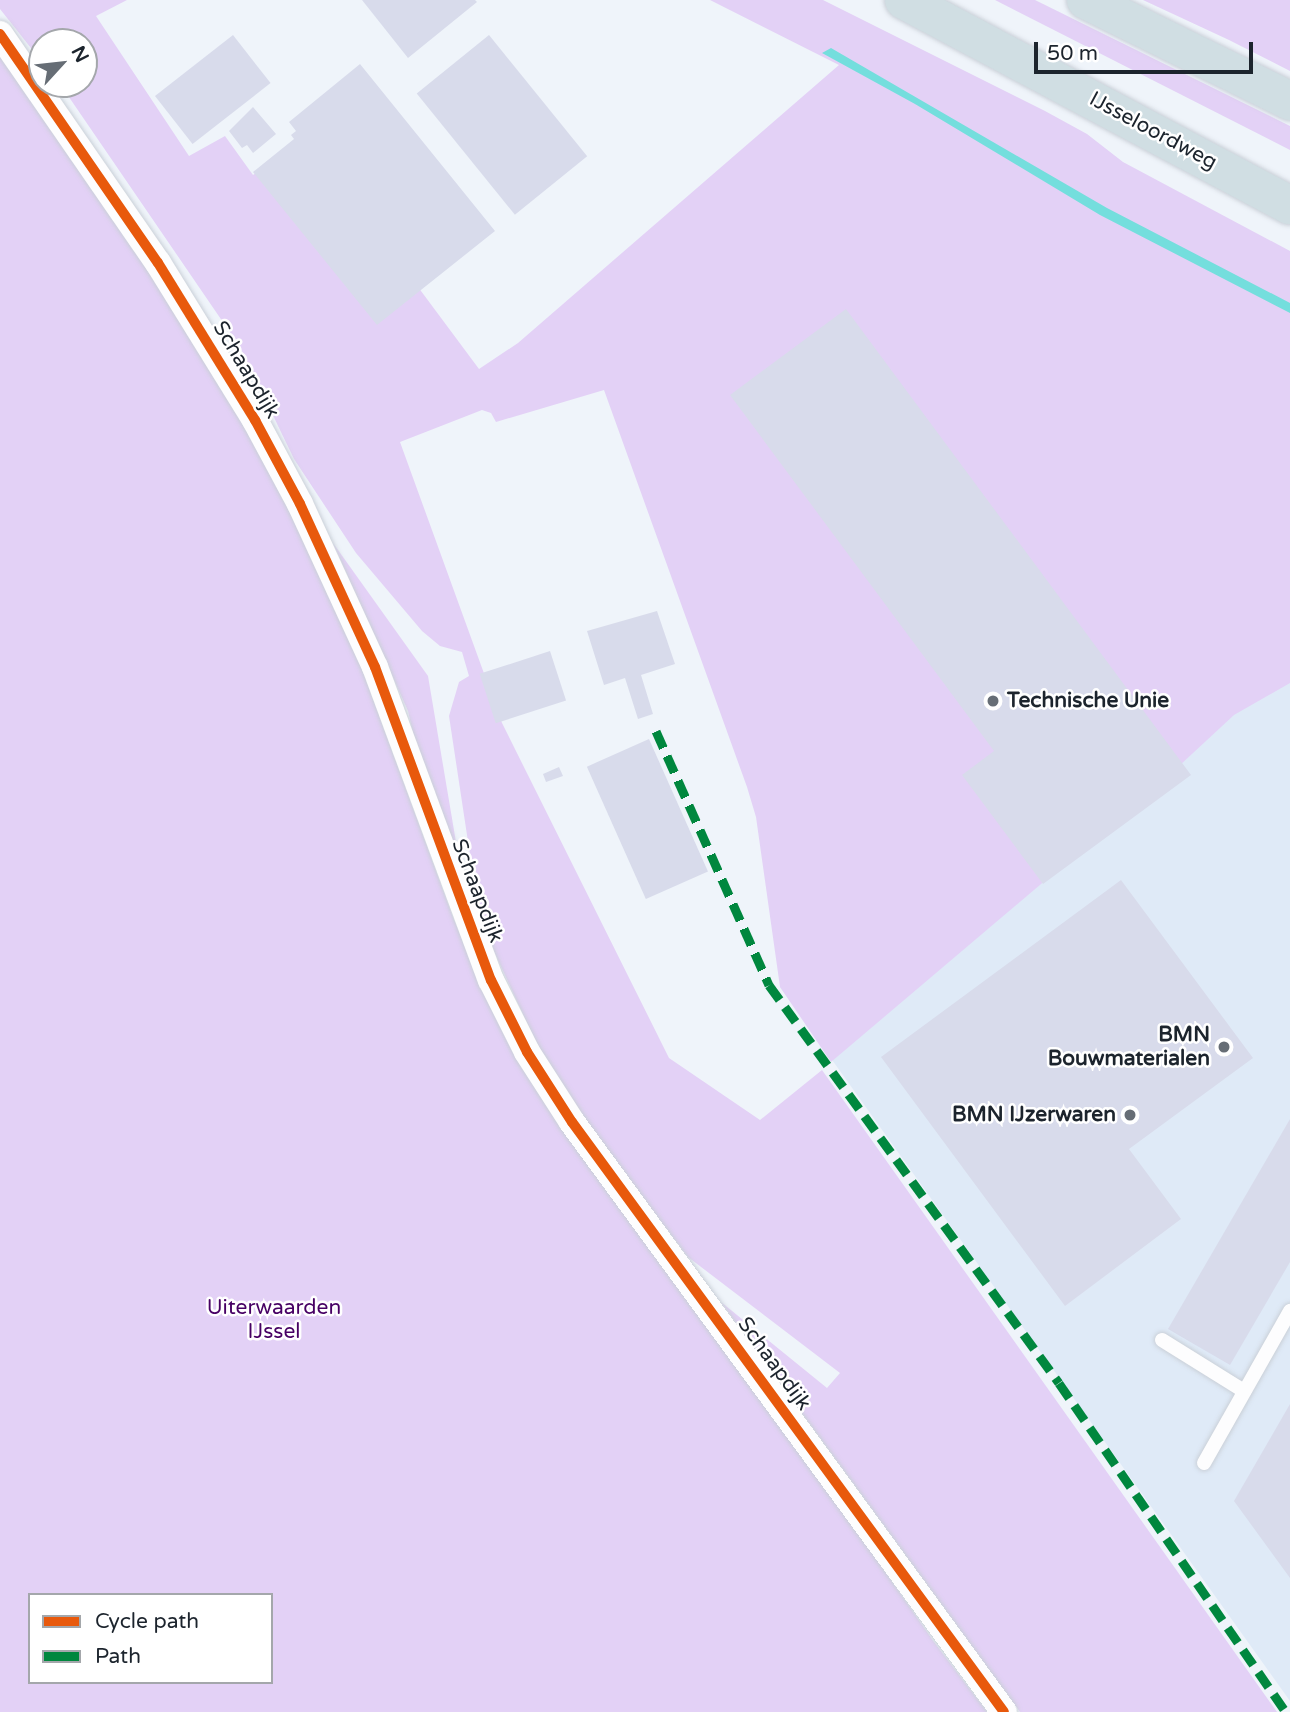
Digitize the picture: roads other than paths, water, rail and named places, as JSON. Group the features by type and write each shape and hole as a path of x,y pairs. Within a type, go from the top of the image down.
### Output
{"highway":[{"name":"IJsseloordweg","path":"905,0 1290,205"},
{"path":"1086,0 1290,101"}],"street":[{"name":"Schaapdijk","path":"0,34 164,272 255,420 300,505 375,667 491,980 527,1052 572,1122 1004,1712"}],"lane":[{"path":"1204,1463 1290,1311"},
{"path":"1162,1340 1244,1391"}],"water":[{"path":"831,48 1107,208 1290,303 1290,313 1100,215 915,104 822,53"}],"place":[{"name":"Technische Unie","path":"993,701"},
{"name":"BMN Bouwmaterialen","path":"1224,1047"},
{"name":"BMN IJzerwaren","path":"1130,1115"}],"park label":[{"name":"Uiterwaarden IJssel","path":"274,1320"}]}
